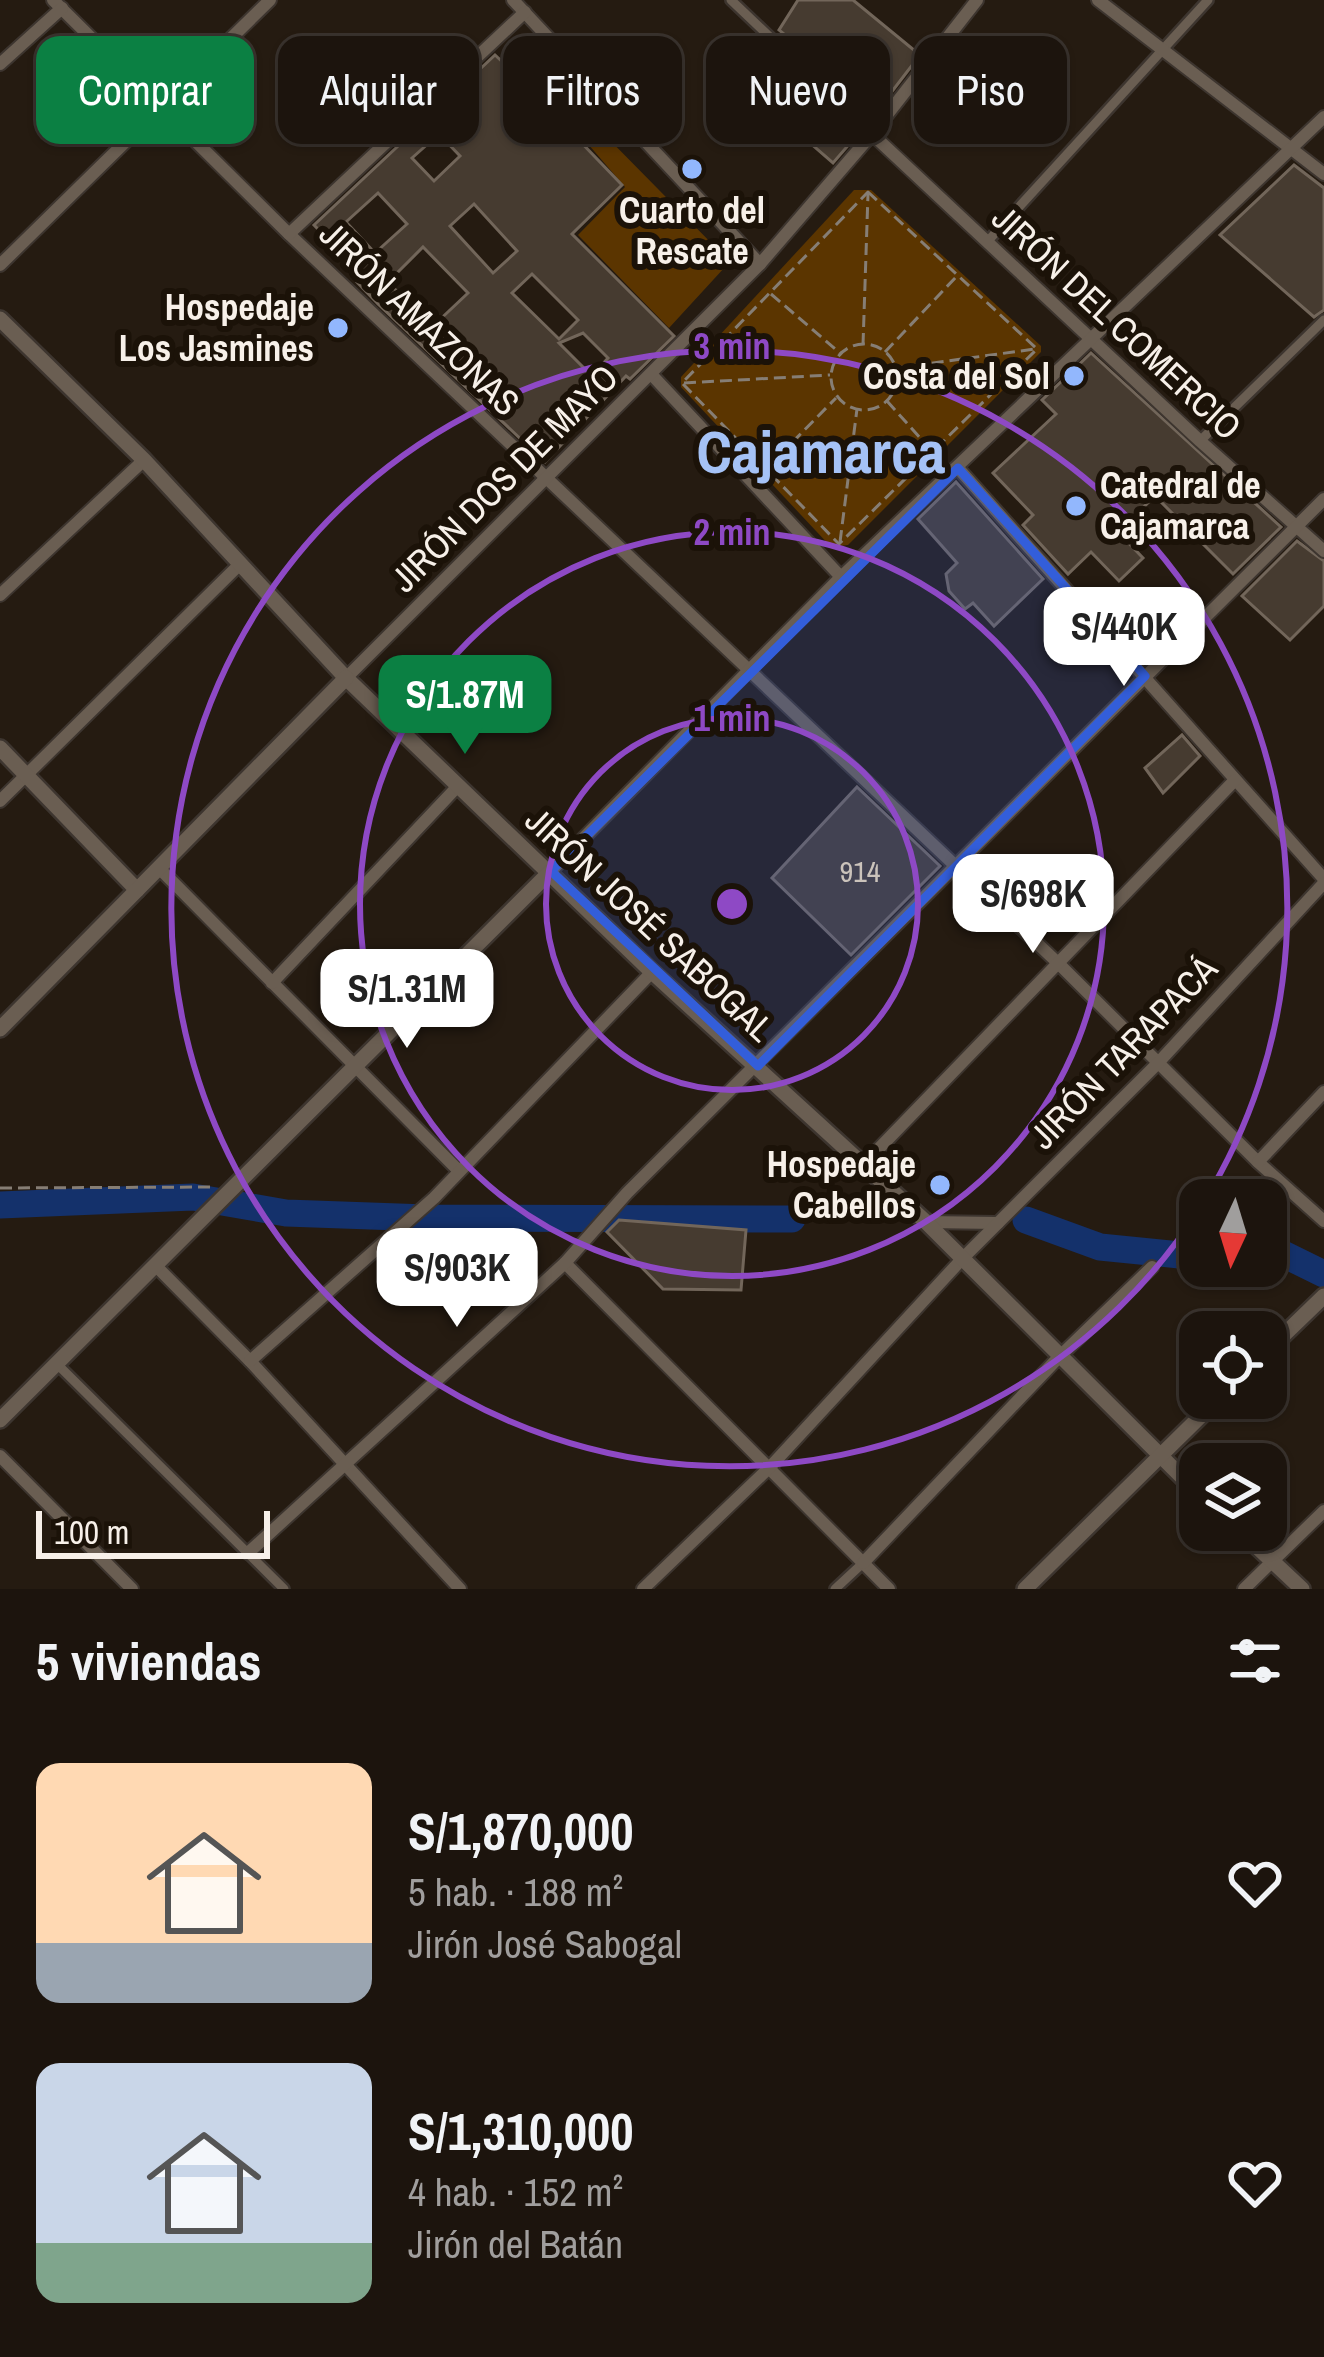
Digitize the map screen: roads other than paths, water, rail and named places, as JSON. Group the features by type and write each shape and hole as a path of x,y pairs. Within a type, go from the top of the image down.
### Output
{"street":[{"path":"235,36 271,0"},
{"path":"514,0 760,264"},
{"path":"289,234 536,0"},
{"path":"731,0 769,36"},
{"name":"JIRÓN DOS DE MAYO","path":"890,111 977,0"},
{"path":"1097,0 1324,174"},
{"path":"987,242 1208,0"},
{"path":"0,64 57,4"},
{"name":"JIRÓN AMAZONAS","path":"57,4 89,36"},
{"path":"0,1420 841,577 1324,117"},
{"path":"0,265 125,144"},
{"name":"JIRÓN AMAZONAS","path":"197,144 1324,1221"},
{"name":"JIRÓN DOS DE MAYO","path":"0,1029 543,477 760,264 863,144"},
{"name":"JIRÓN DEL COMERCIO","path":"883,144 1200,441 1324,550"},
{"name":"JIRÓN JOSÉ SABOGAL","path":"0,319 144,460 346,678 652,972 926,1222 1179,1476"},
{"path":"1200,441 1324,320"},
{"path":"651,374 841,577"},
{"path":"0,595 144,460"},
{"path":"958,468 1324,881"},
{"path":"248,1553 566,1263 627,1193 1324,499"},
{"path":"0,801 241,563"},
{"path":"0,748 137,890"},
{"path":"863,1165 1235,780"},
{"path":"272,982 458,786"},
{"path":"159,868 458,1170"},
{"name":"JIRÓN TARAPACÁ","path":"643,1589 770,1466 962,1259 1158,1063 1324,881"},
{"path":"250,1361 400,1231 652,972"},
{"path":"1258,1162 1324,1092"},
{"path":"926,1222 998,1223"},
{"path":"566,1263 889,1589"},
{"path":"154,1265 250,1361 460,1589"},
{"path":"836,1589 1058,1357 1152,1267"},
{"path":"1287,1332 1324,1296"},
{"path":"57,1364 284,1589"},
{"path":"1025,1589 1197,1419"},
{"path":"0,1456 128,1585"},
{"path":"1244,1589 1324,1511"},
{"path":"1262,1551 1303,1589"},
{"path":"110,1589 128,1585"}],"waterway":[{"path":"0,1205 193,1197 286,1213 792,1219"},
{"path":"1026,1220 1100,1247 1179,1255"},
{"path":"1287,1256 1324,1274"}],"place":[{"name":"Cuarto del Rescate","path":"692,169"},
{"name":"Hospedaje Los Jasmines","path":"338,328"},
{"name":"Costa del Sol","path":"1074,376"},
{"name":"Catedral de Cajamarca","path":"1076,506"},
{"name":"Hospedaje Cabellos","path":"940,1185"}],"district":[{"name":"Cajamarca","path":"821,452"}]}
